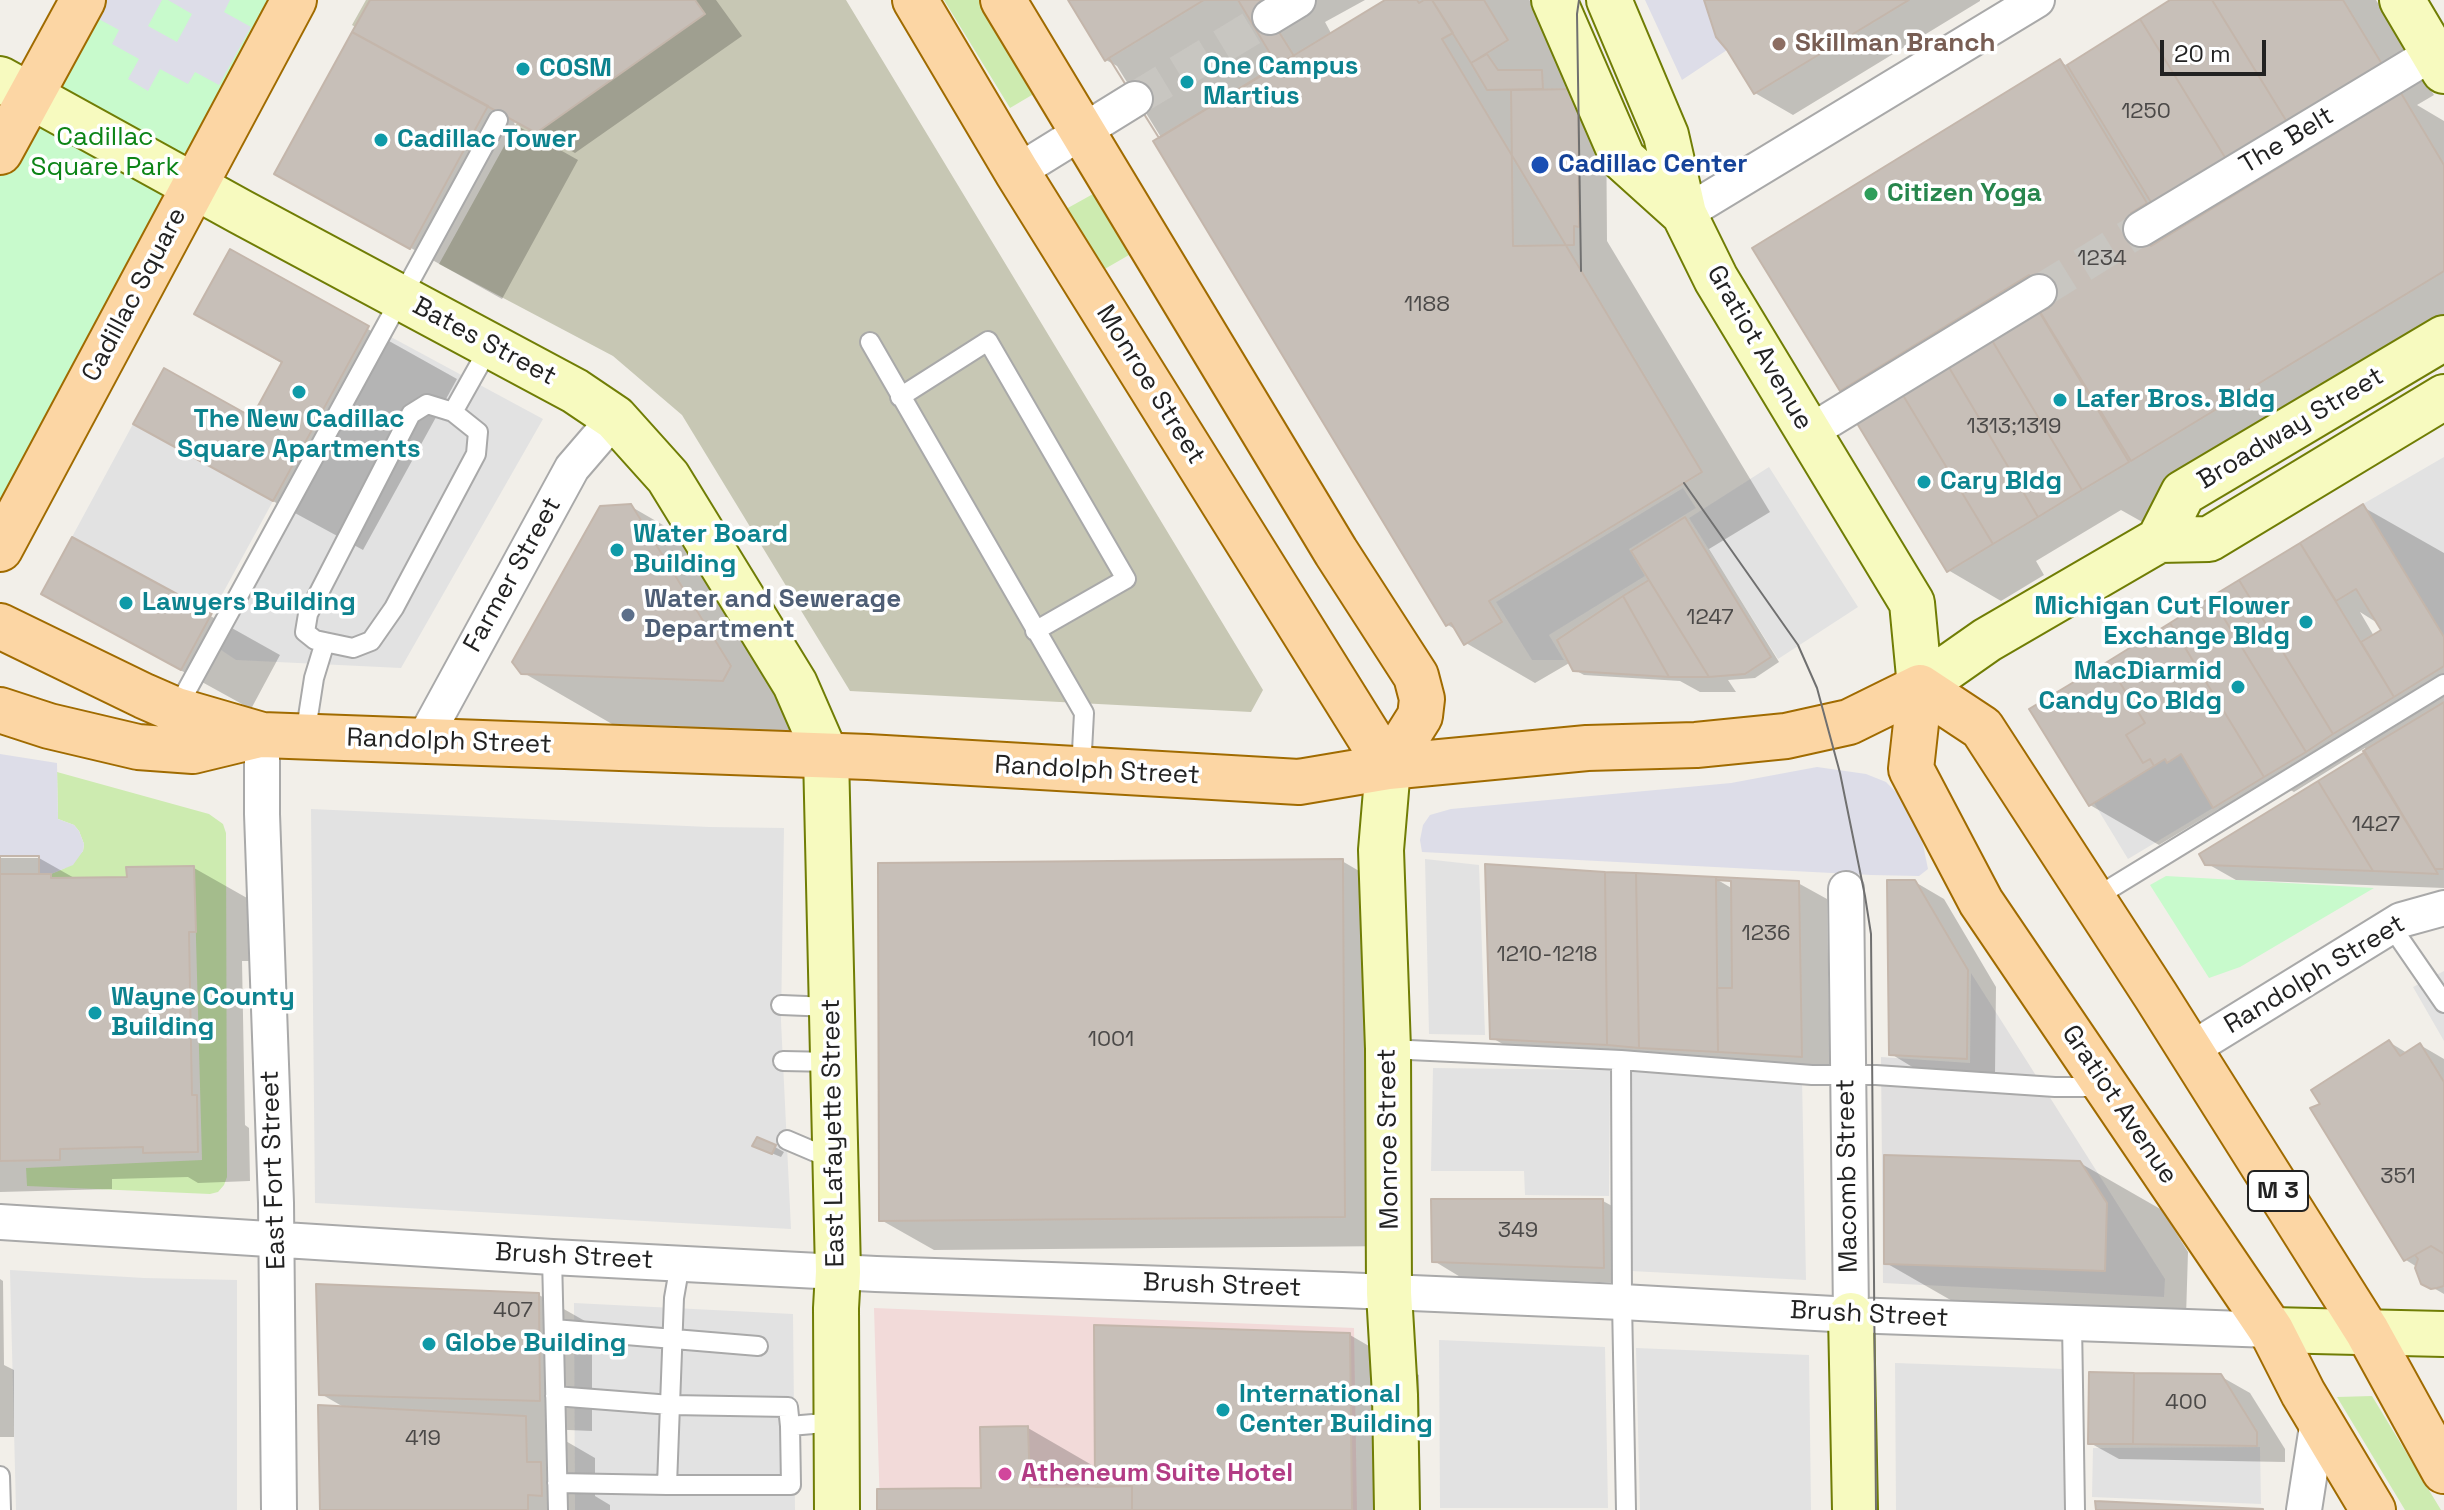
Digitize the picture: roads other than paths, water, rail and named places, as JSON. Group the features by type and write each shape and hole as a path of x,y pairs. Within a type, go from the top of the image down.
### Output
{"main road":[{"path":"0,152 16,87 83,0"},
{"name":"Cadillac Square","path":"0,549 294,0"},
{"name":"Monroe Street","path":"915,0 1017,172 1388,767 1420,716 1422,699 1416,676 1328,538 1003,0"},
{"path":"0,510 37,480"},
{"name":"Randolph Street","path":"0,626 176,710 262,735"},
{"name":"Randolph Street","path":"0,710 49,726 138,747 193,751 262,735 305,736 826,755 1299,782 1388,767 1587,748 1696,745 1786,736 1849,722 1920,687"},
{"name":"M 3","path":"1920,687 1982,728 2367,1331 2444,1471"},
{"name":"Gratiot Avenue","path":"1920,687 1911,769 1981,902 2271,1330 2318,1420 2373,1510"}],"street":[{"path":"1554,0 1623,159 1684,214 2037,0"},
{"name":"Gratiot Avenue","path":"1609,0 1666,135 1684,214 1716,279 1912,603 1920,687"},
{"path":"2402,0 2438,62"},
{"name":"The Belt","path":"2141,229 2438,62"},
{"name":"Bates Street","path":"16,87 575,391 615,418 668,477 795,684 826,755"},
{"path":"1017,172 1135,99"},
{"path":"1803,425 2039,292"},
{"name":"Broadway Street","path":"2159,540 2183,493 2444,338"},
{"name":"Broadway Street","path":"1920,687 1987,640 2159,540 2209,539 2444,397"},
{"name":"Farmer Street","path":"423,741 572,468 615,418"},
{"name":"East Fort Street","path":"262,735 276,1238 279,1510"},
{"name":"East Lafayette Street","path":"826,755 838,1272 837,1510"},
{"name":"Monroe Street","path":"1388,767 1381,850 1388,1049 1389,1293 1397,1510"},
{"name":"Macomb Street","path":"1846,889 1846,1075 1855,1510"},
{"name":"Randolph Street","path":"2190,1050 2391,926 2444,908"},
{"name":"Brush Street","path":"0,1222 838,1272 1622,1302 1851,1315 2444,1334"},
{"path":"2304,1510 2318,1420"}],"lane":[{"path":"176,710 498,120"},
{"path":"900,397 988,341 1126,579 1035,631"},
{"path":"870,342 1084,713 1081,771"},
{"path":"453,412 490,346"},
{"path":"427,404 453,412 478,432 476,454 394,608 371,641 353,648 325,642 315,640 305,632 308,614 411,414 427,404"},
{"path":"305,736 314,678 325,642"},
{"path":"2093,899 2444,684"},
{"path":"2391,926 2444,1003"},
{"path":"781,1005 831,1007"},
{"path":"1388,1049 1621,1060 1812,1075 2106,1087"},
{"path":"1621,1060 1626,1510"},
{"path":"783,1061 833,1062"},
{"path":"787,1140 834,1160"},
{"path":"552,1257 558,1510"},
{"path":"667,1485 674,1298 680,1264"},
{"path":"2072,1323 2075,1510"},
{"path":"554,1329 758,1346"},
{"path":"555,1396 671,1405 788,1407 790,1426 791,1485 557,1483"},
{"path":"790,1426 836,1422"},
{"path":"0,1476 1,1510"}],"tunnel":[{"path":"1135,99 1270,17"},
{"path":"2039,292 2141,229"}],"tram line":[{"path":"1579,0 1581,271"},
{"path":"1684,483 1798,645 1817,688 1840,773 1865,896 1871,934 1876,1510"}],"place":[{"name":"Skillman Branch","path":"1779,44"},
{"name":"COSM","path":"523,69"},
{"name":"One Campus Martius","path":"1187,82"},
{"name":"Cadillac Tower","path":"381,140"},
{"name":"Cadillac Center","path":"1540,165"},
{"name":"Citizen Yoga","path":"1871,194"},
{"name":"The New Cadillac Square Apartments","path":"299,392"},
{"name":"Lafer Bros. Bldg","path":"2060,400"},
{"name":"Cary Bldg","path":"1924,482"},
{"name":"Water Board Building","path":"617,550"},
{"name":"Lawyers Building","path":"126,603"},
{"name":"Water and Sewerage Department","path":"628,615"},
{"name":"Michigan Cut Flower Exchange Bldg","path":"2306,622"},
{"name":"MacDiarmid Candy Co Bldg","path":"2238,687"},
{"name":"Wayne County Building","path":"95,1013"},
{"name":"Globe Building","path":"429,1344"},
{"name":"International Center Building","path":"1223,1410"},
{"name":"Atheneum Suite Hotel","path":"1005,1474"}],"park label":[{"name":"Cadillac Square Park","path":"105,153"}]}
